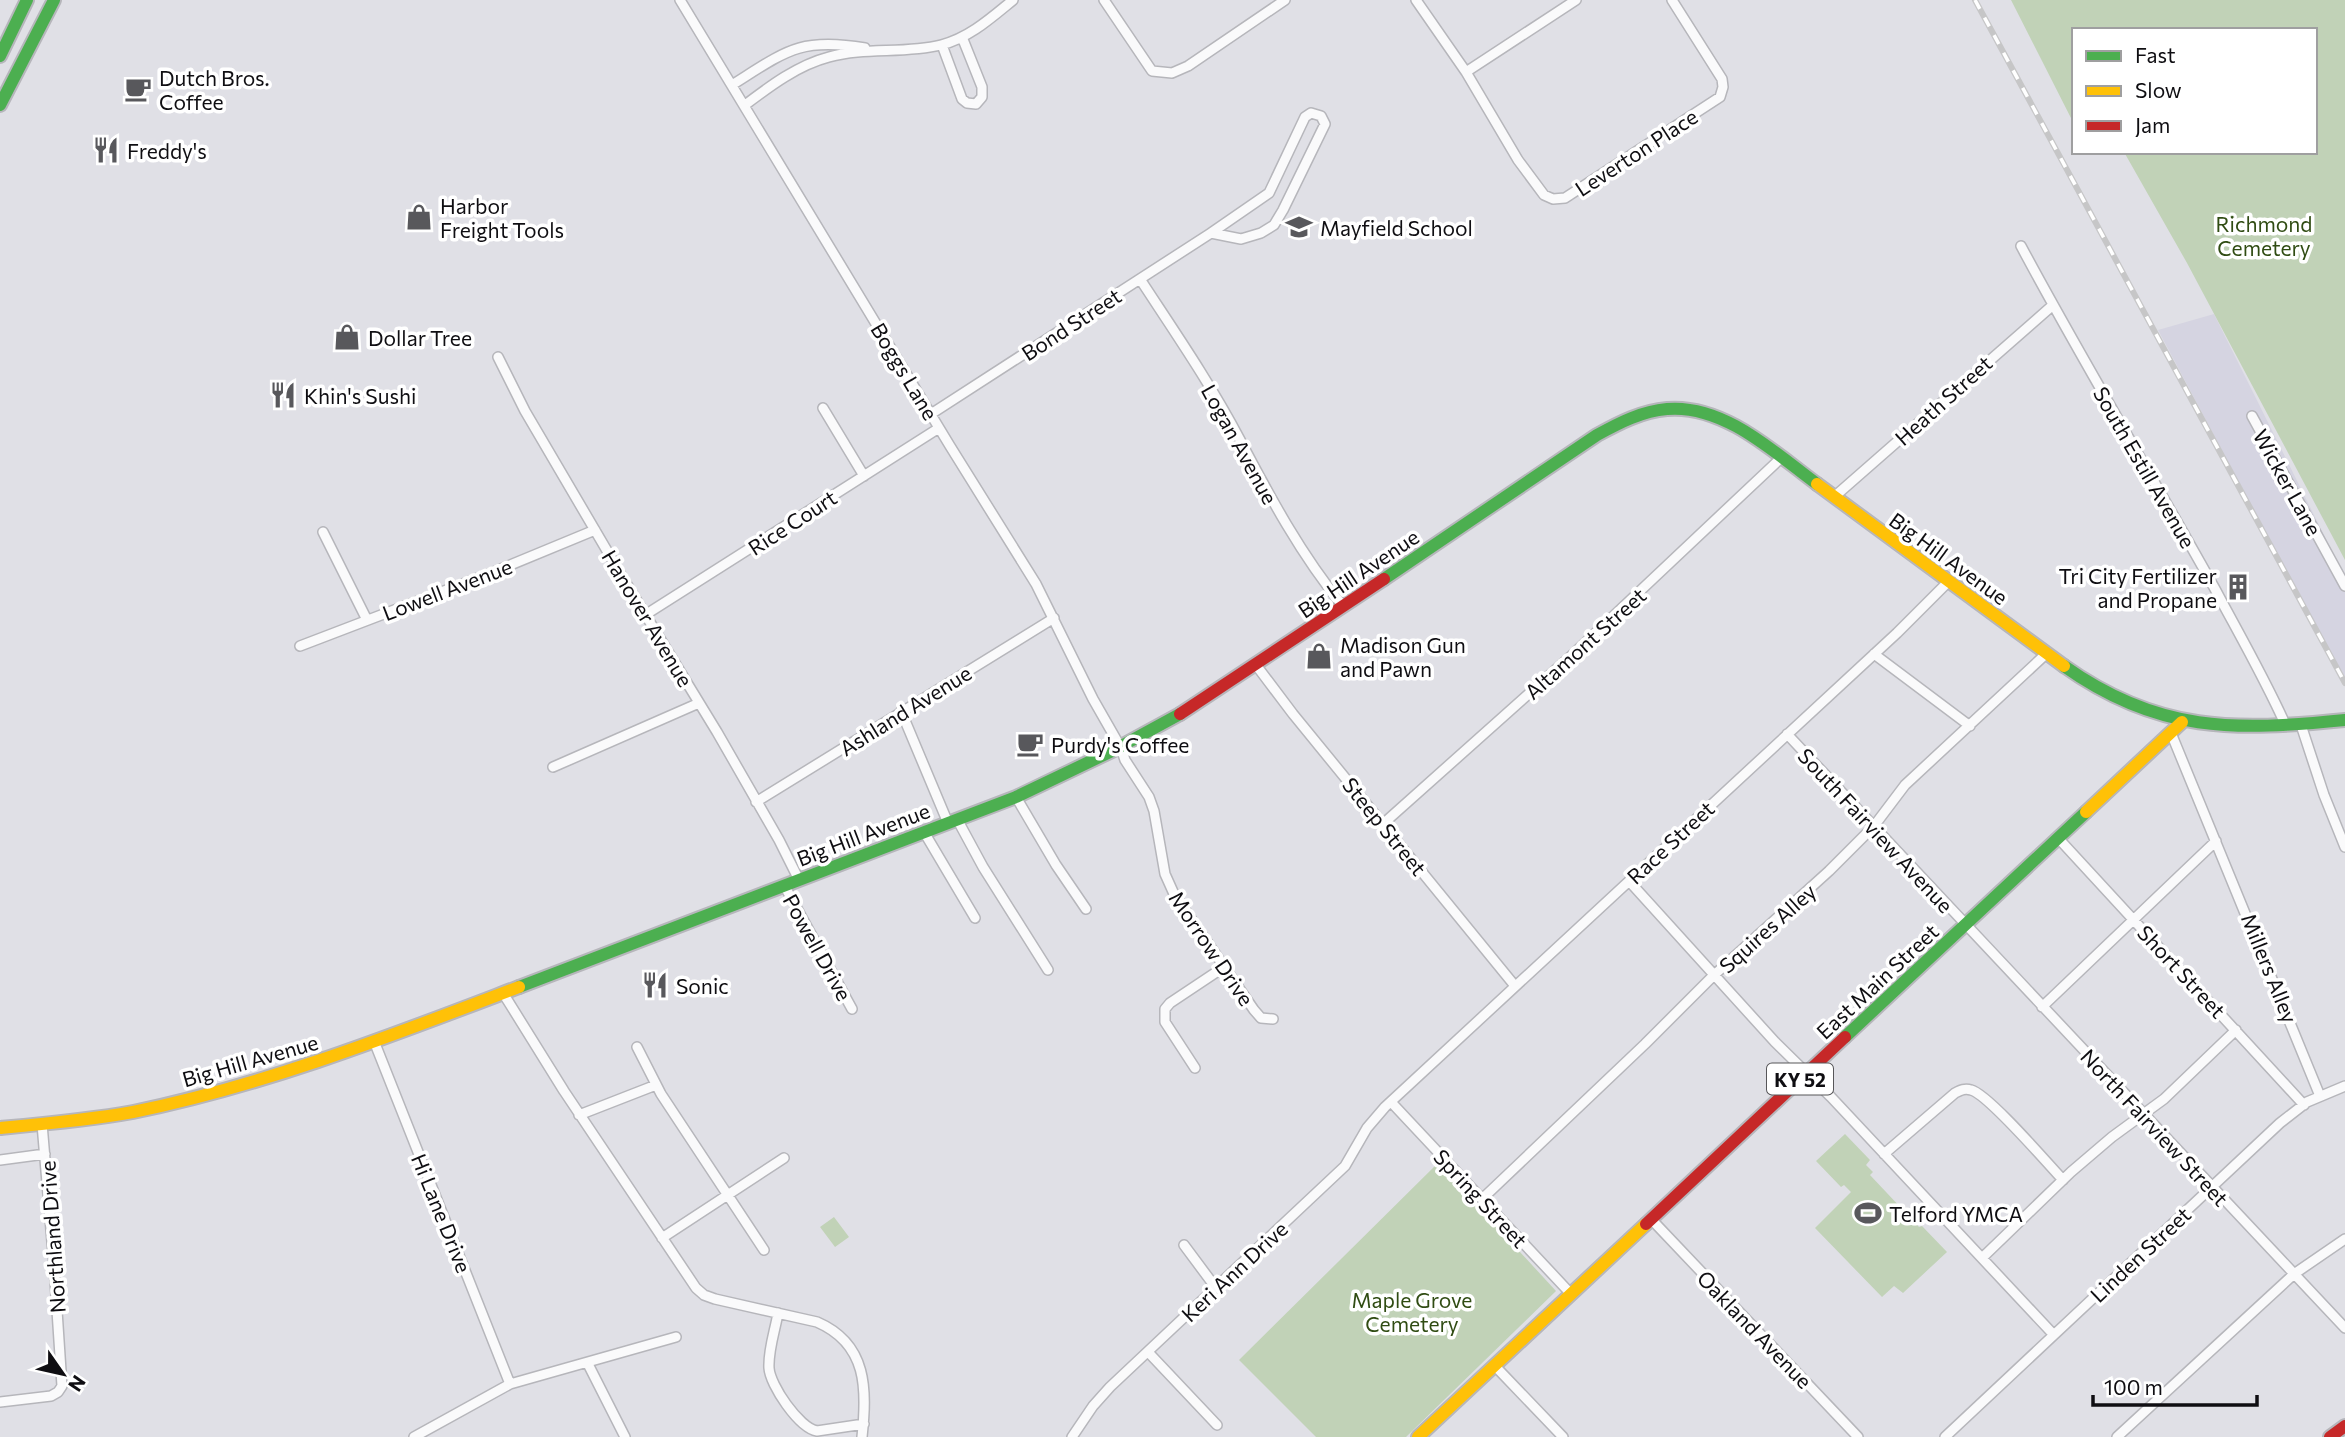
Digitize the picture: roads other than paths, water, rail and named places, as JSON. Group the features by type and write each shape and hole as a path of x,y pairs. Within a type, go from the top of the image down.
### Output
{"main road":[{"path":"0,56 27,0"},
{"path":"0,105 54,0"},
{"name":"Big Hill Avenue","path":"0,1128 147,1109 232,1088 374,1041 1016,797 1121,748 1170,720 1597,435 1625,419 1646,412 1693,410 1727,422 1781,458 2047,653 2107,693 2134,706 2182,722"},
{"path":"2182,722 2232,729 2345,720"},
{"name":"East Main Street","path":"1418,1437 2182,722"},
{"path":"2330,1437 2345,1426"}],"street":[{"name":"Boggs Lane","path":"680,0 1030,573 1093,699 1121,748"},
{"path":"745,105 787,76 819,60 845,53 942,45 983,25 1013,0"},
{"path":"1104,0 1152,71 1172,74 1188,66 1284,0"},
{"name":"Leverton Place","path":"1416,0 1466,72 1518,160 1545,195 1553,199 1565,198 1720,97 1722,79 1672,0"},
{"path":"1466,72 1576,0"},
{"path":"942,45 962,99 976,104 982,97 982,87 962,37"},
{"path":"732,85 775,58 804,46 827,43 873,51"},
{"name":"Bond Street","path":"931,414 1211,233 1269,192 1305,117 1311,113 1321,116 1325,124 1274,225 1261,233 1241,239 1211,233"},
{"name":"South Estill Avenue","path":"2021,246 2190,545 2286,726"},
{"name":"Logan Avenue","path":"1140,279 1233,426 1261,483 1294,537 1319,576 1343,606"},
{"name":"Heath Street","path":"1834,497 2053,305"},
{"name":"Hanover Avenue","path":"498,357 519,399 699,703 799,880"},
{"path":"823,408 864,476"},
{"name":"Wicker Lane","path":"2252,416 2345,586"},
{"name":"Rice Court","path":"645,615 939,428"},
{"name":"Altamont Street","path":"1384,823 1570,657 1781,458"},
{"name":"Lowell Avenue","path":"300,646 595,530"},
{"path":"323,532 367,620"},
{"name":"Race Street","path":"1391,1102 1874,654 1949,581"},
{"name":"Ashland Avenue","path":"756,802 1054,618"},
{"name":"Squires Alley","path":"1482,1199 1713,976 1829,871 1874,826 1905,785 2047,653"},
{"path":"1874,654 1970,726"},
{"name":"Steep Street","path":"1256,665 1515,986"},
{"path":"553,766 699,703"},
{"path":"901,711 952,821 1048,970"},
{"path":"2301,725 2324,795 2345,847"},
{"name":"Millers Alley","path":"2171,733 2320,1096"},
{"name":"South Fairview Avenue","path":"1787,734 1965,925"},
{"name":"Morrow Drive","path":"1121,748 1125,760 1152,804 1167,881 1257,1014 1265,1020 1273,1019"},
{"path":"1016,797 1056,865 1086,909"},
{"path":"924,832 975,918"},
{"name":"Short Street","path":"2059,839 2304,1105"},
{"path":"2042,1007 2217,841"},
{"path":"1629,881 1713,976 2053,1334"},
{"name":"Powell Drive","path":"784,885 852,1009"},
{"name":"North Fairview Street","path":"1965,925 2345,1328"},
{"path":"1195,1068 1165,1021 1164,1009 1224,967"},
{"path":"503,993 579,1115 690,1279 704,1295 825,1326 844,1340 858,1362 865,1386 862,1437"},
{"path":"1982,1258 2063,1180 2190,1075 2236,1030"},
{"name":"Hi Lane Drive","path":"374,1041 510,1384"},
{"path":"636,1046 656,1085 764,1250"},
{"path":"579,1115 656,1085"},
{"name":"Linden Street","path":"1945,1437 2280,1123 2304,1105 2345,1086"},
{"path":"1884,1154 1955,1093 1963,1089 1971,1090 1977,1092 2006,1119 2063,1180"},
{"name":"Spring Street","path":"1391,1102 1571,1294"},
{"name":"Keri Ann Drive","path":"1072,1437 1101,1396 1345,1166 1367,1128 1391,1102"},
{"name":"Northland Drive","path":"0,1402 43,1397 58,1392 62,1379 42,1124"},
{"path":"0,1160 45,1154"},
{"path":"662,1238 784,1158"},
{"name":"Oakland Avenue","path":"1652,1220 1858,1437"},
{"path":"2117,1437 2294,1274 2345,1239"},
{"path":"1184,1245 1216,1288"},
{"path":"778,1313 769,1356 769,1373 801,1423 817,1432 864,1424"},
{"path":"414,1437 430,1433 510,1384 676,1337"},
{"path":"1147,1352 1217,1425"},
{"path":"588,1364 625,1437"},
{"path":"1494,1365 1563,1437"}],"railway":[{"path":"1975,0 2345,683"}],"place":[{"name":"Dutch Bros. Coffee","path":"138,89"},
{"name":"Freddy's","path":"106,150"},
{"name":"Harbor Freight Tools","path":"419,217"},
{"name":"Mayfield School","path":"1299,227"},
{"name":"Dollar Tree","path":"347,337"},
{"name":"Khin's Sushi","path":"283,395"},
{"name":"Tri City Fertilizer and Propane","path":"2238,587"},
{"name":"Madison Gun and Pawn","path":"1319,656"},
{"name":"Purdy's Coffee","path":"1030,744"},
{"name":"Sonic","path":"655,985"},
{"name":"Telford YMCA","path":"1868,1213"}],"park label":[{"name":"Richmond Cemetery","path":"2264,235"},
{"name":"Maple Grove Cemetery","path":"1412,1311"}]}
